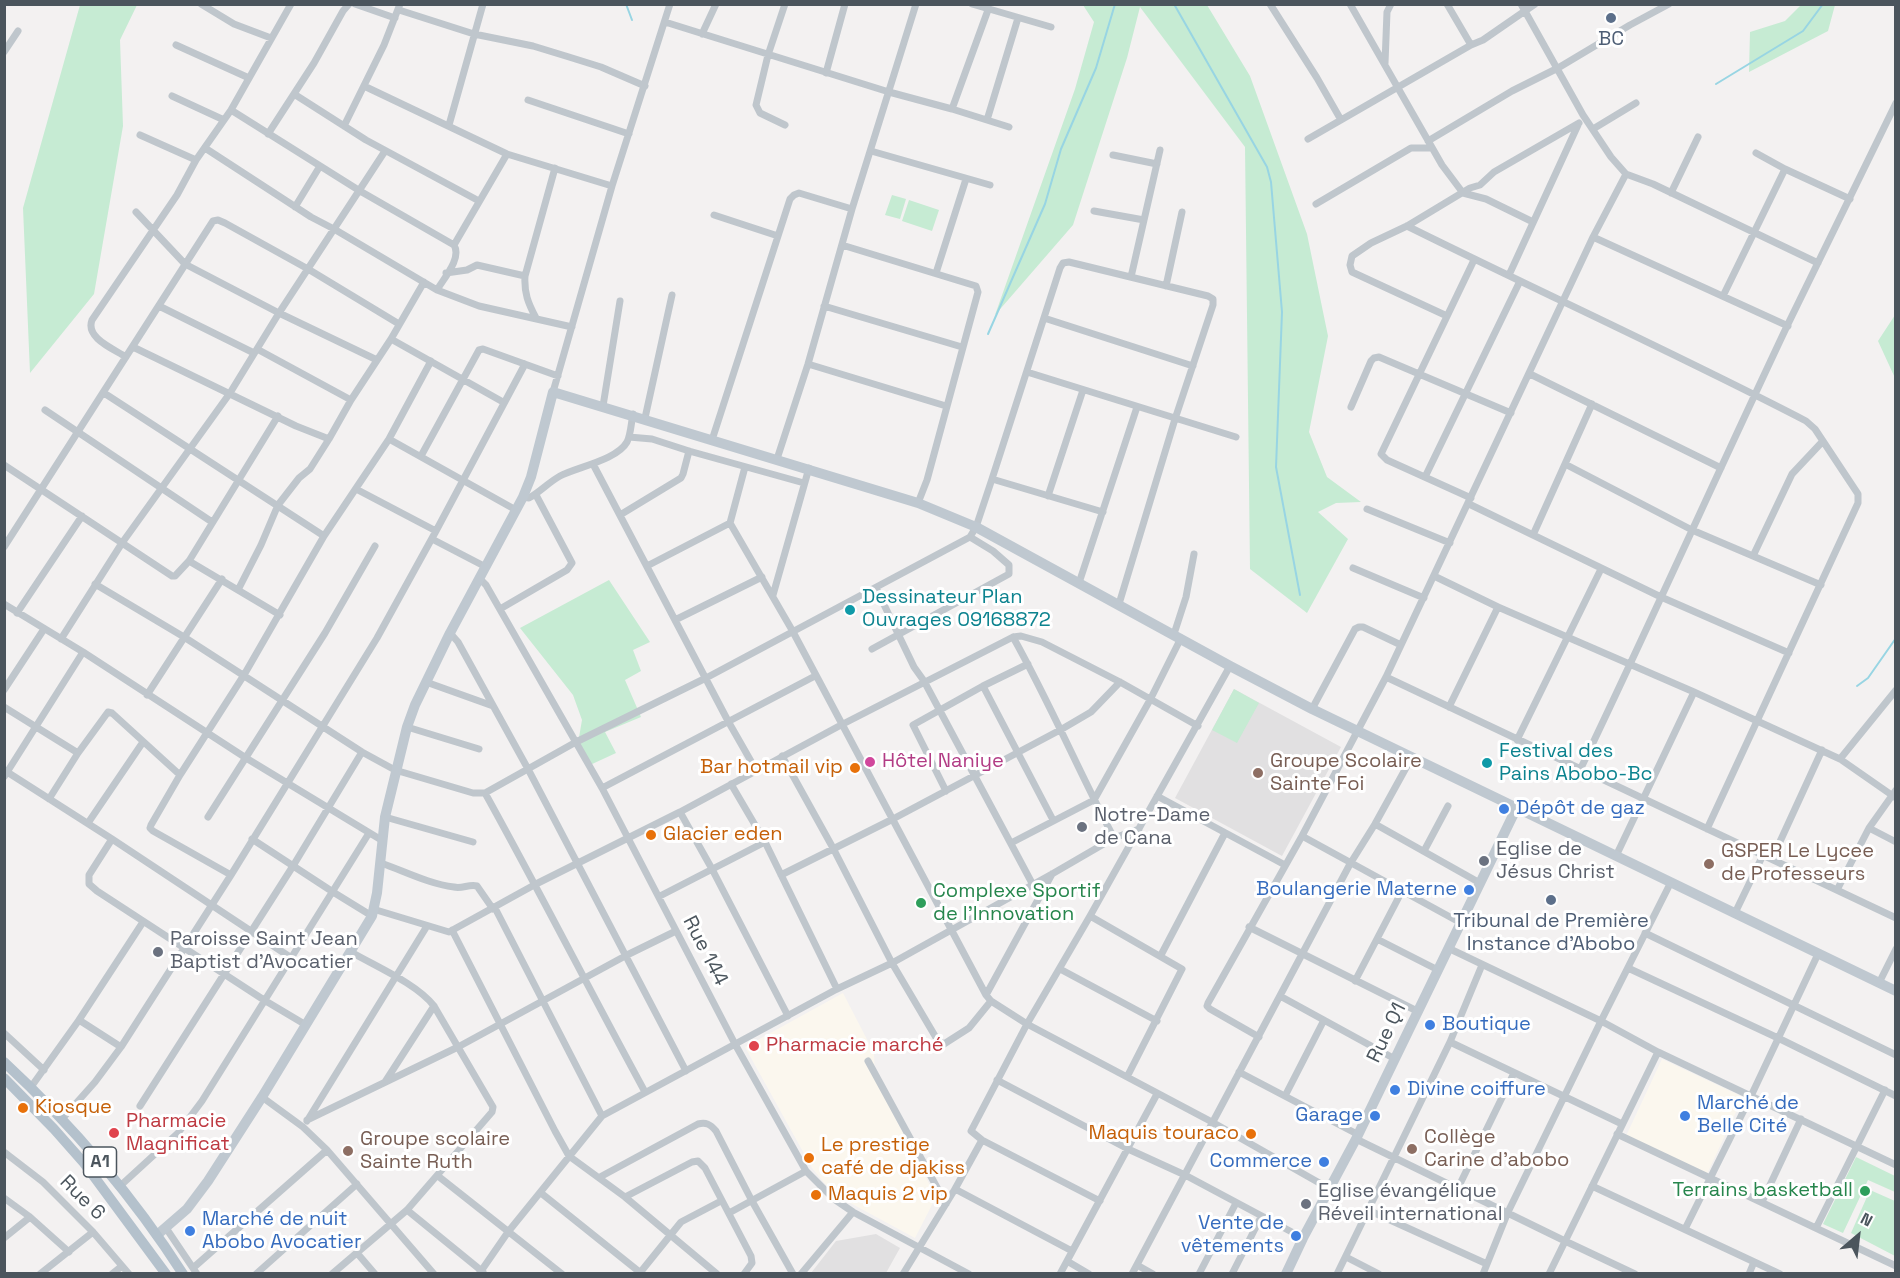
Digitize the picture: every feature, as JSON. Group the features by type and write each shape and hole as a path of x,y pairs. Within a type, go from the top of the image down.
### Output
{"main road":[{"name":"A1","path":"4,1062 63,1119 94,1154 156,1235 191,1272"},
{"name":"A1","path":"4,1078 84,1163 166,1274"}],"street":[{"path":"201,4 234,24 271,38"},
{"path":"126,357 97,339 89,327 92,320 177,195 196,160 231,110 291,4"},
{"path":"268,134 349,4"},
{"path":"355,4 395,18"},
{"path":"449,125 483,4"},
{"path":"156,1235 187,1209 199,1194 262,1097 373,913 385,817 406,727 450,633 523,497 531,477 612,186 670,4"},
{"path":"702,33 716,4"},
{"path":"785,4 768,56 756,105 760,113 785,125"},
{"path":"826,73 845,4"},
{"path":"777,459 808,364 852,209 916,4"},
{"path":"972,4 1051,27"},
{"path":"1270,4 1341,120"},
{"path":"1350,4 1430,144 1463,193 1486,199 1533,222"},
{"path":"1385,63 1387,12 1390,4"},
{"path":"1447,4 1472,45"},
{"path":"1308,139 1398,86 1483,40 1523,8 1535,4"},
{"path":"1316,204 1411,148 1430,144 1512,91 1558,68 1669,4"},
{"path":"344,126 400,7 474,33 533,46 601,67 645,86"},
{"path":"1523,8 1583,115 1611,157 1626,174 1818,263"},
{"path":"952,109 988,10"},
{"path":"987,120 1018,18"},
{"path":"665,22 768,56 952,109 1009,128"},
{"path":"4,52 18,31"},
{"path":"176,45 249,78"},
{"path":"364,86 507,154 612,186"},
{"path":"294,94 385,151 479,201"},
{"path":"172,96 224,120"},
{"path":"528,100 629,134"},
{"path":"1593,129 1636,103"},
{"path":"1580,770 1788,326 1896,103"},
{"path":"231,110 360,191 454,245 456,257 437,290"},
{"path":"1509,275 1583,115"},
{"path":"1447,316 1352,272 1350,259 1356,252 1371,243 1407,226 1480,185 1494,172 1579,123"},
{"path":"140,135 196,160"},
{"path":"1671,193 1698,137"},
{"path":"205,148 295,207 437,290 479,306 572,327"},
{"path":"1131,277 1160,150"},
{"path":"61,639 122,543 230,393 385,151"},
{"path":"871,151 990,185"},
{"path":"1756,153 1850,199"},
{"path":"454,245 507,154"},
{"path":"1113,155 1157,164"},
{"path":"295,207 320,166"},
{"path":"536,318 526,299 525,276 555,168"},
{"path":"1723,296 1785,169"},
{"path":"1259,1036 1207,1006 1249,927 1302,836 1386,677 1593,237 1626,174"},
{"path":"936,273 966,179"},
{"path":"712,440 790,199 794,195 806,195 852,209"},
{"path":"1094,211 1144,220"},
{"path":"136,212 185,264 279,314 377,360"},
{"path":"1166,286 1182,212"},
{"path":"714,215 778,236"},
{"path":"4,547 213,222 218,220 225,223 308,269 399,324"},
{"path":"1407,226 1643,339 1806,421 1815,429 1859,499 1707,829"},
{"path":"1593,237 1788,326"},
{"path":"842,245 976,286 978,292 927,480 918,503"},
{"path":"1474,260 1381,454 1387,460 1425,477 1533,536 1661,597 1789,653"},
{"path":"95,584 184,637 362,752 395,770 473,793 485,793 576,742 705,678 970,537 976,527 1060,268 1063,263 1069,262 1208,296 1213,300 1119,604"},
{"path":"446,273 467,270 477,265 525,276"},
{"path":"1425,477 1520,281"},
{"path":"238,590 278,505 299,478 310,469 424,282"},
{"path":"645,418 672,295"},
{"path":"603,406 620,301"},
{"path":"159,306 256,351 351,400"},
{"path":"824,306 962,347"},
{"path":"1044,318 1193,366"},
{"path":"391,339 503,402"},
{"path":"133,347 296,426 329,439"},
{"path":"420,456 479,350 483,349 558,376"},
{"path":"1351,407 1371,361 1374,358 1383,358 1511,413"},
{"path":"231,875 150,828 180,775 280,615 324,536 389,439 431,361"},
{"path":"63,1119 121,1047 231,875 377,638 525,364"},
{"path":"808,364 946,406"},
{"path":"1027,372 1236,437"},
{"path":"1530,374 1721,468"},
{"path":"1048,496 1083,390"},
{"path":"554,392 809,468 918,503 976,527 1312,709 1896,991"},
{"path":"104,393 324,536"},
{"path":"1533,536 1592,404"},
{"path":"1079,583 1137,407"},
{"path":"45,410 212,522"},
{"path":"523,497 529,498 536,495 561,476 621,450 629,437 633,414"},
{"path":"4,465 172,576 178,574 189,561 278,416"},
{"path":"629,437 652,439 804,483"},
{"path":"389,439 516,510"},
{"path":"1753,556 1792,474 1823,441"},
{"path":"620,515 681,478 689,451"},
{"path":"593,464 728,722 756,770"},
{"path":"1565,464 1692,530 1821,585"},
{"path":"745,467 730,523 773,595 950,931 988,998 1027,1024 1212,1122 1330,1189"},
{"path":"773,595 809,468"},
{"path":"992,479 1103,512"},
{"path":"356,489 436,531"},
{"path":"500,609 567,570 572,563 536,495"},
{"path":"1367,509 1450,543"},
{"path":"17,613 82,516"},
{"path":"647,566 730,523"},
{"path":"872,649 1009,574 1009,565 1005,560 970,537"},
{"path":"432,538 484,566"},
{"path":"208,817 325,633 375,546"},
{"path":"1011,843 1094,800 1150,700 1177,636 1194,554"},
{"path":"189,561 280,615"},
{"path":"1353,568 1424,598"},
{"path":"1517,740 1601,569"},
{"path":"1434,576 1498,607 1822,750 1894,794 1869,828 1837,890"},
{"path":"675,620 762,577"},
{"name":"Rue 144","path":"479,578 486,585 602,788 735,1044 806,1171 834,1199 853,1212 969,1274"},
{"path":"147,695 222,579"},
{"path":"876,588 914,668 924,681 1034,885"},
{"path":"4,604 83,652 246,758 383,841"},
{"path":"1449,707 1498,607"},
{"path":"1312,709 1355,629 1363,627 1401,645"},
{"path":"4,690 44,629"},
{"path":"450,633 459,642 528,769 686,1071"},
{"path":"252,839 333,892 373,913 447,933 536,884 680,812 924,681 1013,637 1021,636 1042,642 1198,726"},
{"path":"1013,637 1062,729 1114,838"},
{"path":"83,652 5,773 112,838 290,957"},
{"path":"946,791 914,724 1028,664"},
{"path":"1100,1201 982,1140 971,1131 1027,1024 1230,666"},
{"path":"602,788 815,676"},
{"path":"1386,677 1896,918"},
{"path":"426,682 493,706"},
{"path":"781,875 891,820 1062,729 1091,712 1120,682"},
{"path":"983,686 1053,820"},
{"path":"1840,759 1896,690"},
{"path":"1616,856 1694,692"},
{"path":"4,707 78,753"},
{"path":"49,799 78,753 108,712 112,713 180,775"},
{"path":"406,727 479,749"},
{"path":"88,823 143,741"},
{"path":"1772,859 1822,750"},
{"path":"140,1106 293,866 362,752"},
{"path":"782,756 834,848 892,963 940,1043 944,1044 969,1028 988,998 1052,874"},
{"path":"1132,1274 1350,864 1412,756"},
{"path":"731,784 765,842 837,989"},
{"path":"485,793 536,884 645,1092"},
{"path":"1157,796 1285,865"},
{"path":"1424,851 1448,806"},
{"name":"Rue Q1","path":"1287,1274 1303,1238 1395,1059 1517,807"},
{"path":"680,812 788,1016"},
{"path":"385,817 473,842"},
{"path":"1375,824 1480,882"},
{"path":"1869,828 1896,842"},
{"path":"407,1210 482,1273 508,1232 602,1116 837,989 892,963 1114,838 1139,829"},
{"path":"119,1186 178,1133 202,1101 369,833"},
{"path":"1161,955 1225,833"},
{"path":"1302,836 1461,923"},
{"path":"112,838 90,875 89,884 143,922 306,1025"},
{"path":"660,896 765,842"},
{"path":"1735,913 1763,855"},
{"path":"381,863 449,886 462,888 477,886 494,908 602,1116"},
{"path":"1483,1274 1508,1212 1600,1021 1671,882"},
{"path":"1355,981 1402,891"},
{"path":"1090,916 1182,969 1127,1077"},
{"path":"31,1087 79,1020 143,922"},
{"path":"305,1123 427,926"},
{"path":"1249,927 1417,1011"},
{"path":"452,930 569,1156 600,1177 717,1274"},
{"path":"305,1123 458,1047 627,955 676,931"},
{"path":"1645,933 1896,1055"},
{"path":"1377,939 1438,970"},
{"path":"1448,948 1600,1021 1658,1052 1896,1165"},
{"path":"1879,983 1896,949"},
{"path":"332,1274 407,1210 492,1112 493,1107 428,998 351,952"},
{"path":"1685,1229 1818,954"},
{"path":"1337,1274 1450,1042 1482,965"},
{"path":"1628,968 1896,1096"},
{"path":"1060,969 1157,1021"},
{"path":"1280,996 1395,1059"},
{"path":"385,1082 434,1006"},
{"path":"79,1020 121,1047"},
{"path":"1285,1096 1324,1020"},
{"path":"4,1032 44,1070"},
{"path":"1450,1042 1622,1124"},
{"path":"1549,1274 1658,1052"},
{"path":"868,1062 946,1204"},
{"path":"1239,1072 1393,1157 1635,1274"},
{"path":"1458,1188 1514,1073"},
{"path":"997,1080 1128,1149 1185,1175 1303,1238"},
{"path":"1816,1228 1884,1090"},
{"path":"1060,1274 1157,1094"},
{"path":"262,1097 305,1123 434,1274"},
{"path":"1762,1202 1801,1119"},
{"path":"600,1177 698,1125 704,1123 712,1126 793,1274"},
{"path":"1617,1134 1896,1266"},
{"path":"903,1274 982,1140"},
{"path":"166,1228 191,1272 327,1150"},
{"name":"Rue 6","path":"4,1152 40,1180 93,1232 129,1274"},
{"path":"625,1197 698,1161 705,1168 752,1259 751,1265 744,1274"},
{"path":"729,1213 806,1171"},
{"path":"438,1176 562,1274"},
{"path":"255,1274 357,1185"},
{"path":"1592,1186 1780,1274"},
{"path":"955,1189 1072,1251"},
{"path":"541,1193 641,1273 681,1222 721,1201"},
{"path":"4,1198 30,1217 69,1252"},
{"path":"1198,1274 1236,1203"},
{"path":"1368,1210 1487,1264"},
{"path":"801,1274 853,1212"},
{"path":"4,1238 30,1217"},
{"path":"1232,1274 1261,1217"},
{"path":"40,1274 93,1232"},
{"path":"357,1253 375,1274"},
{"path":"1346,1257 1379,1274"},
{"path":"1067,1261 1089,1274"},
{"path":"1749,1274 1754,1262"},
{"path":"1137,1265 1153,1274"},
{"path":"1613,1274 1617,1265"},
{"path":"112,1274 122,1266"}],"shaded area":[{"name":"Groupe Scolaire Sainte Foi","path":"1234,689 1341,747 1282,856 1175,798"},
{"path":"843,993 874,1053 875,1079 936,1197 915,1238 843,1199 826,1185 812,1168 745,1047"},
{"name":"Marché de Belle Cité","path":"1662,1059 1743,1097 1707,1174 1626,1136"},
{"path":"876,1234 900,1248 886,1273 811,1273 836,1241"}],"green space":[{"path":"1802,4 1835,5 1828,31 1749,72 1750,32 1785,21"},
{"path":"80,5 137,5 120,40 123,126 94,294 30,373 23,208"},
{"path":"1083,5 1207,5 1250,76 1307,234 1328,336 1309,432 1327,477 1361,502 1336,503 1318,512 1348,539 1307,613 1250,569 1245,147 1140,7 1127,58 1073,225 995,315 1075,89 1094,22"},
{"path":"892,195 906,199 900,219 885,215"},
{"path":"909,200 939,210 932,231 902,221"},
{"path":"1895,315 1895,378 1878,341"},
{"path":"609,580 650,642 633,650 641,671 625,680 641,717 605,732 616,753 590,765 577,749 582,720 573,695 520,628"},
{"path":"1234,689 1259,703 1237,743 1212,730"},
{"path":"1856,1157 1895,1176 1895,1192 1868,1180 1843,1233 1823,1224"},
{"path":"1870,1190 1895,1201 1895,1256 1851,1233"}],"waterway":[{"path":"626,4 632,20"},
{"path":"988,334 1045,204 1061,149 1096,68 1115,4"},
{"path":"1174,4 1267,167 1271,182 1282,312 1276,467 1300,595"},
{"path":"1716,84 1803,31 1823,4"},
{"path":"1857,686 1868,678 1896,638"}],"place":[{"name":"BC","path":"1611,18"},
{"name":"Dessinateur Plan Ouvrages 09168872","path":"850,610"},
{"name":"Hôtel Naniye","path":"870,762"},
{"name":"Festival des Pains Abobo-Bc","path":"1487,763"},
{"name":"Bar hotmail vip","path":"855,768"},
{"name":"Groupe Scolaire Sainte Foi","path":"1258,773"},
{"name":"Dépôt de gaz","path":"1504,809"},
{"name":"Notre-Dame de Cana","path":"1082,827"},
{"name":"Glacier eden","path":"651,835"},
{"name":"Eglise de Jésus Christ","path":"1484,861"},
{"name":"GSPER Le Lycee de Professeurs","path":"1709,864"},
{"name":"Boulangerie Materne","path":"1469,890"},
{"name":"Tribunal de Première Instance d'Abobo","path":"1551,900"},
{"name":"Complexe Sportif de l'Innovation","path":"921,903"},
{"name":"Paroisse Saint Jean Baptist d’Avocatier","path":"158,952"},
{"name":"Boutique","path":"1430,1025"},
{"name":"Pharmacie marché","path":"754,1046"},
{"name":"Divine coiffure","path":"1395,1090"},
{"name":"Kiosque","path":"23,1108"},
{"name":"Garage","path":"1375,1116"},
{"name":"Marché de Belle Cité","path":"1685,1116"},
{"name":"Pharmacie Magnificat","path":"114,1133"},
{"name":"Maquis touraco","path":"1251,1134"},
{"name":"Collège Carine d'abobo","path":"1412,1149"},
{"name":"Groupe scolaire Sainte Ruth","path":"348,1151"},
{"name":"Le prestige café de djakiss","path":"809,1158"},
{"name":"Commerce","path":"1324,1162"},
{"name":"Terrains basketball","path":"1865,1191"},
{"name":"Maquis 2 vip","path":"816,1195"},
{"name":"Eglise évangélique Réveil international","path":"1306,1204"},
{"name":"Marché de nuit Abobo Avocatier","path":"190,1231"},
{"name":"Vente de vêtements","path":"1296,1236"}]}
